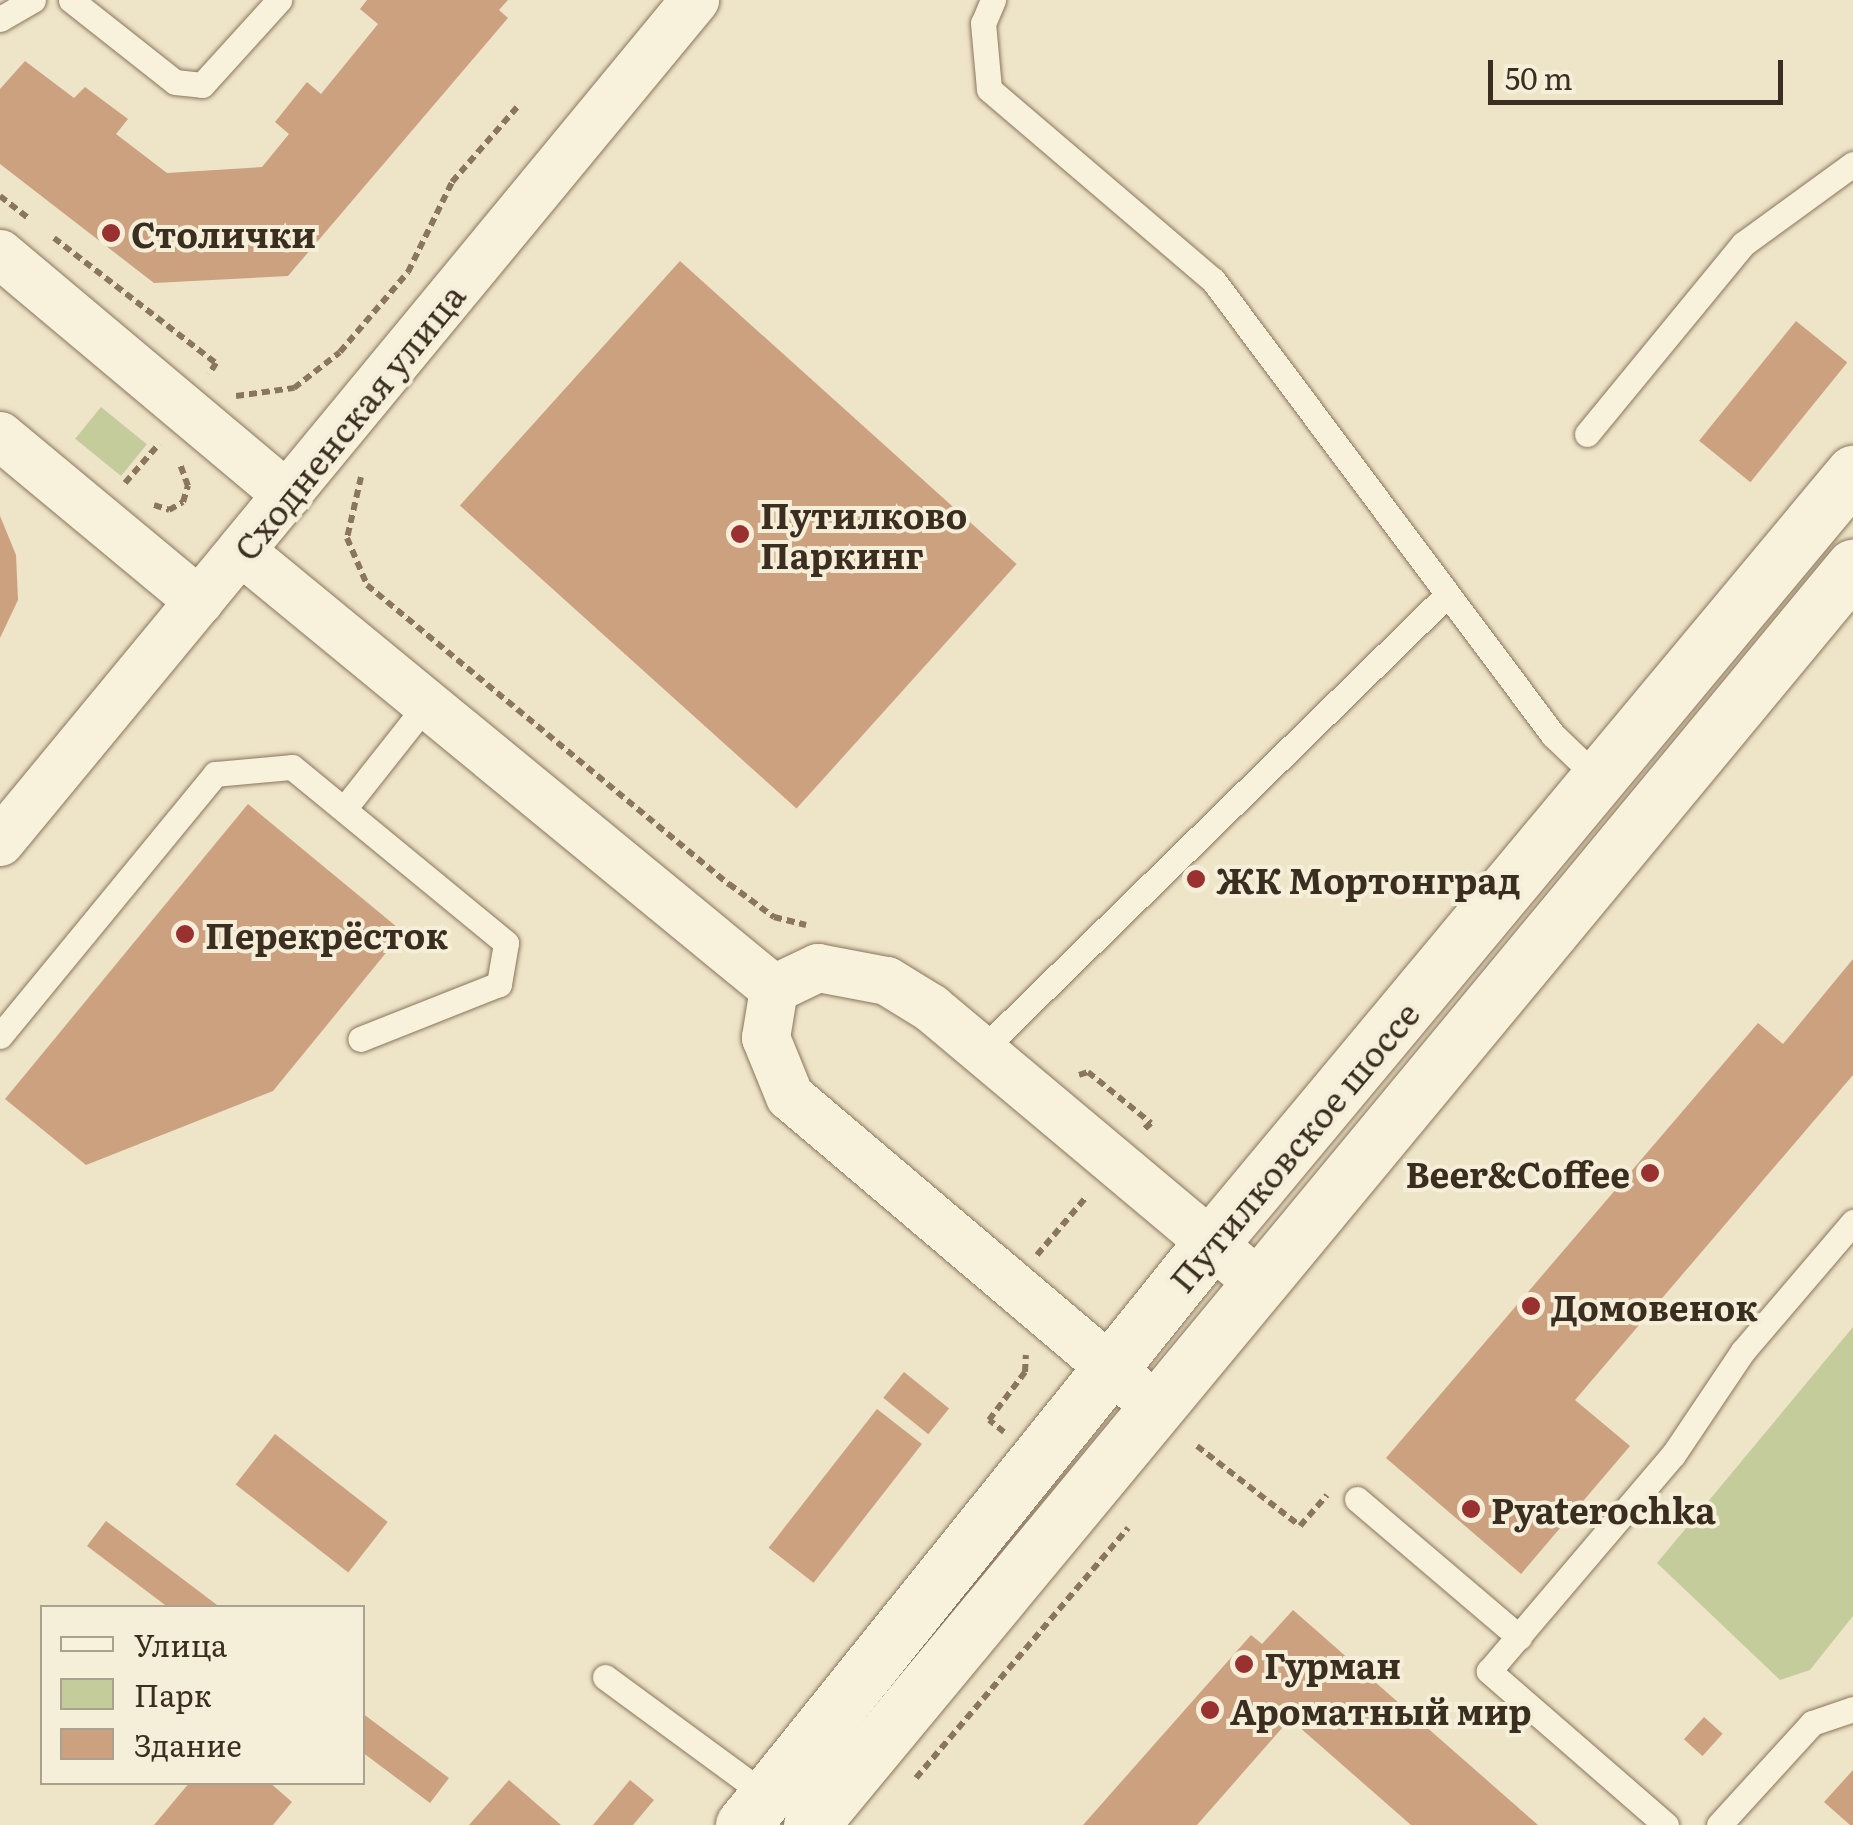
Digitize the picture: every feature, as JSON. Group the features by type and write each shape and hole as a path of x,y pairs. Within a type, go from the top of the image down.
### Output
{"main road":[{"name":"Путилковское шоссе","path":"774,1815 1110,1368 1853,473"},
{"name":"Путилковское шоссе","path":"774,1815 1156,1406 1261,1285 1853,567"}],"street":[{"name":"Сходненская улица","path":"0,842 695,0"},
{"path":"15,237 287,495"},
{"path":"0,436 200,601"},
{"path":"242,552 774,989"},
{"path":"774,989 818,968 853,970 931,1008 1261,1285"},
{"path":"774,989 766,1038 790,1097 1156,1406"}],"lane":[{"path":"0,19 33,0"},
{"path":"71,0 175,82 202,84 280,0"},
{"path":"992,0 984,23 989,89 1213,280 1553,735 1599,779"},
{"path":"1588,434 1743,244 1853,164"},
{"path":"981,1050 1446,596"},
{"path":"344,809 428,704"},
{"path":"0,1036 215,774 292,767 506,943 500,984 360,1039"},
{"path":"1666,1825 1489,1671 1674,1455 1744,1351 1853,1222"},
{"path":"1357,1499 1519,1636"},
{"path":"604,1677 774,1815"},
{"path":"1719,1825 1812,1723 1853,1710"}],"path":[{"path":"216,392 262,397 294,388 340,352 408,272 452,182 518,106"},
{"path":"0,196 15,237"},
{"path":"46,232 216,364 200,387"},
{"path":"142,500 169,510 183,502 188,486 182,465 143,432"},
{"path":"370,466 350,508 347,538 367,585 729,884 774,917 820,929"},
{"path":"123,486 132,493"},
{"path":"1071,1077 1088,1072 1151,1123"},
{"path":"1027,1268 1100,1181"},
{"path":"989,1420 1025,1372 1021,1345"},
{"path":"1198,1446 1300,1526 1338,1483 1357,1499"},
{"path":"914,1780 1128,1528"}],"green space":[{"path":"101,407 147,444 121,476 75,439"},
{"path":"1853,1327 1853,1616 1810,1670 1780,1680 1657,1563"}],"building":[{"path":"367,0 508,0 499,10 508,18 288,276 154,283 0,164 0,89 25,61 74,98 85,87 128,119 116,134 167,173 262,167 289,134 275,122 307,82 321,94 378,24 360,9"},
{"name":"Путилково Паркинг","path":"680,261 1017,564 797,809 460,505"},
{"path":"1796,321 1847,363 1750,482 1699,441"},
{"path":"0,516 16,555 18,600 0,638"},
{"path":"248,804 403,932 273,1091 86,1165 5,1099"},
{"path":"1853,959 1853,1075 1575,1400 1630,1446 1521,1574 1386,1458 1758,1023 1783,1044"},
{"path":"904,1372 949,1409 928,1434 883,1398"},
{"path":"877,1409 922,1444 814,1583 769,1548"},
{"path":"275,1434 388,1522 348,1572 236,1484"},
{"path":"106,1521 217,1605 165,1605 87,1546"},
{"path":"1293,1610 1538,1825 1411,1825 1290,1719 1197,1825 1083,1825 1251,1635 1262,1644"},
{"path":"365,1715 449,1778 430,1803 365,1754"},
{"path":"1704,1717 1723,1734 1703,1756 1684,1739"},
{"path":"1853,1770 1853,1825 1850,1825 1824,1802"},
{"path":"509,1780 561,1825 469,1825"},
{"path":"630,1780 654,1800 633,1825 593,1825"},
{"path":"187,1785 272,1785 292,1802 273,1825 154,1825"}],"place":[{"name":"Столички","path":"111,233"},
{"name":"Путилково Паркинг","path":"740,534"},
{"name":"ЖК Мортонград","path":"1196,879"},
{"name":"Перекрёсток","path":"185,934"},
{"name":"Beer&Coffee","path":"1650,1173"},
{"name":"Домовенок","path":"1531,1306"},
{"name":"Pyaterochka","path":"1471,1509"},
{"name":"Гурман","path":"1244,1664"},
{"name":"Ароматный мир","path":"1210,1710"}]}
